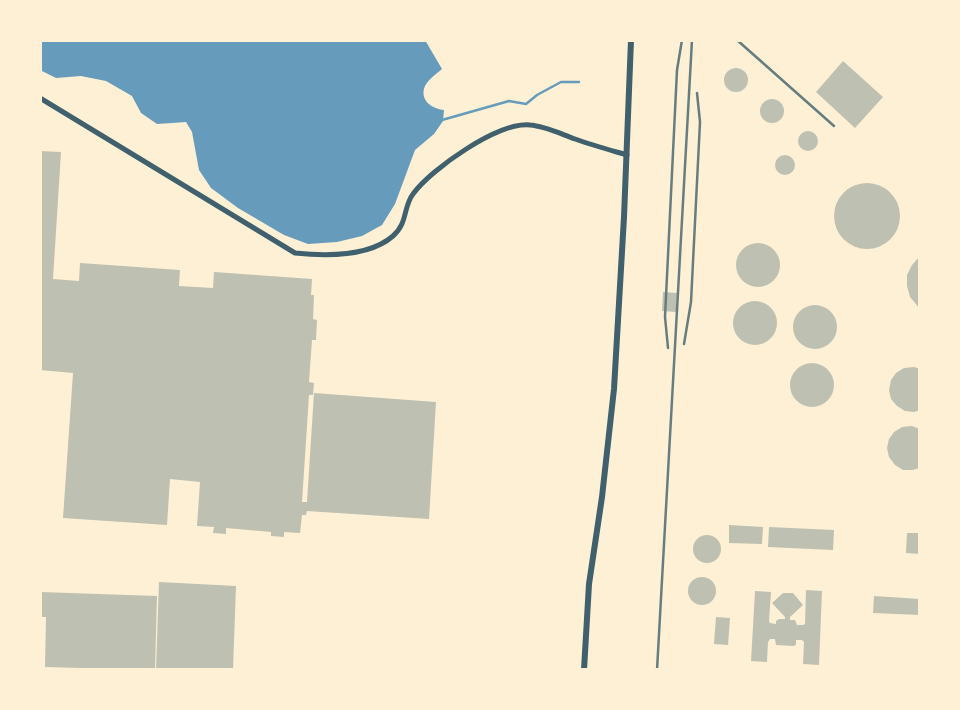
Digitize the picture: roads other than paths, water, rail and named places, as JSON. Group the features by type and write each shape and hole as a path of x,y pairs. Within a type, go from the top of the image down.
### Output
{"street":[{"path":"584,670 589,584 614,389 631,40"},
{"path":"40,98 295,253 323,256 351,254 392,237 403,224 412,195 435,171 482,139 510,127 530,125 626,155"}],"water":[{"path":"40,40 425,40 442,69 425,86 424,96 431,106 444,110 443,121 434,134 415,150 395,204 382,225 362,236 337,242 308,244 284,235 238,208 211,188 199,170 192,132 186,122 157,124 141,113 132,96 106,81 81,76 56,78 40,70"}],"waterway":[{"path":"442,120 509,101 526,104 561,82 579,82"}],"railway":[{"path":"668,348 665,317 677,70 682,40"},
{"path":"657,670 692,40"},
{"path":"737,40 834,126"},
{"path":"684,344 691,302 700,122 697,93"}]}
